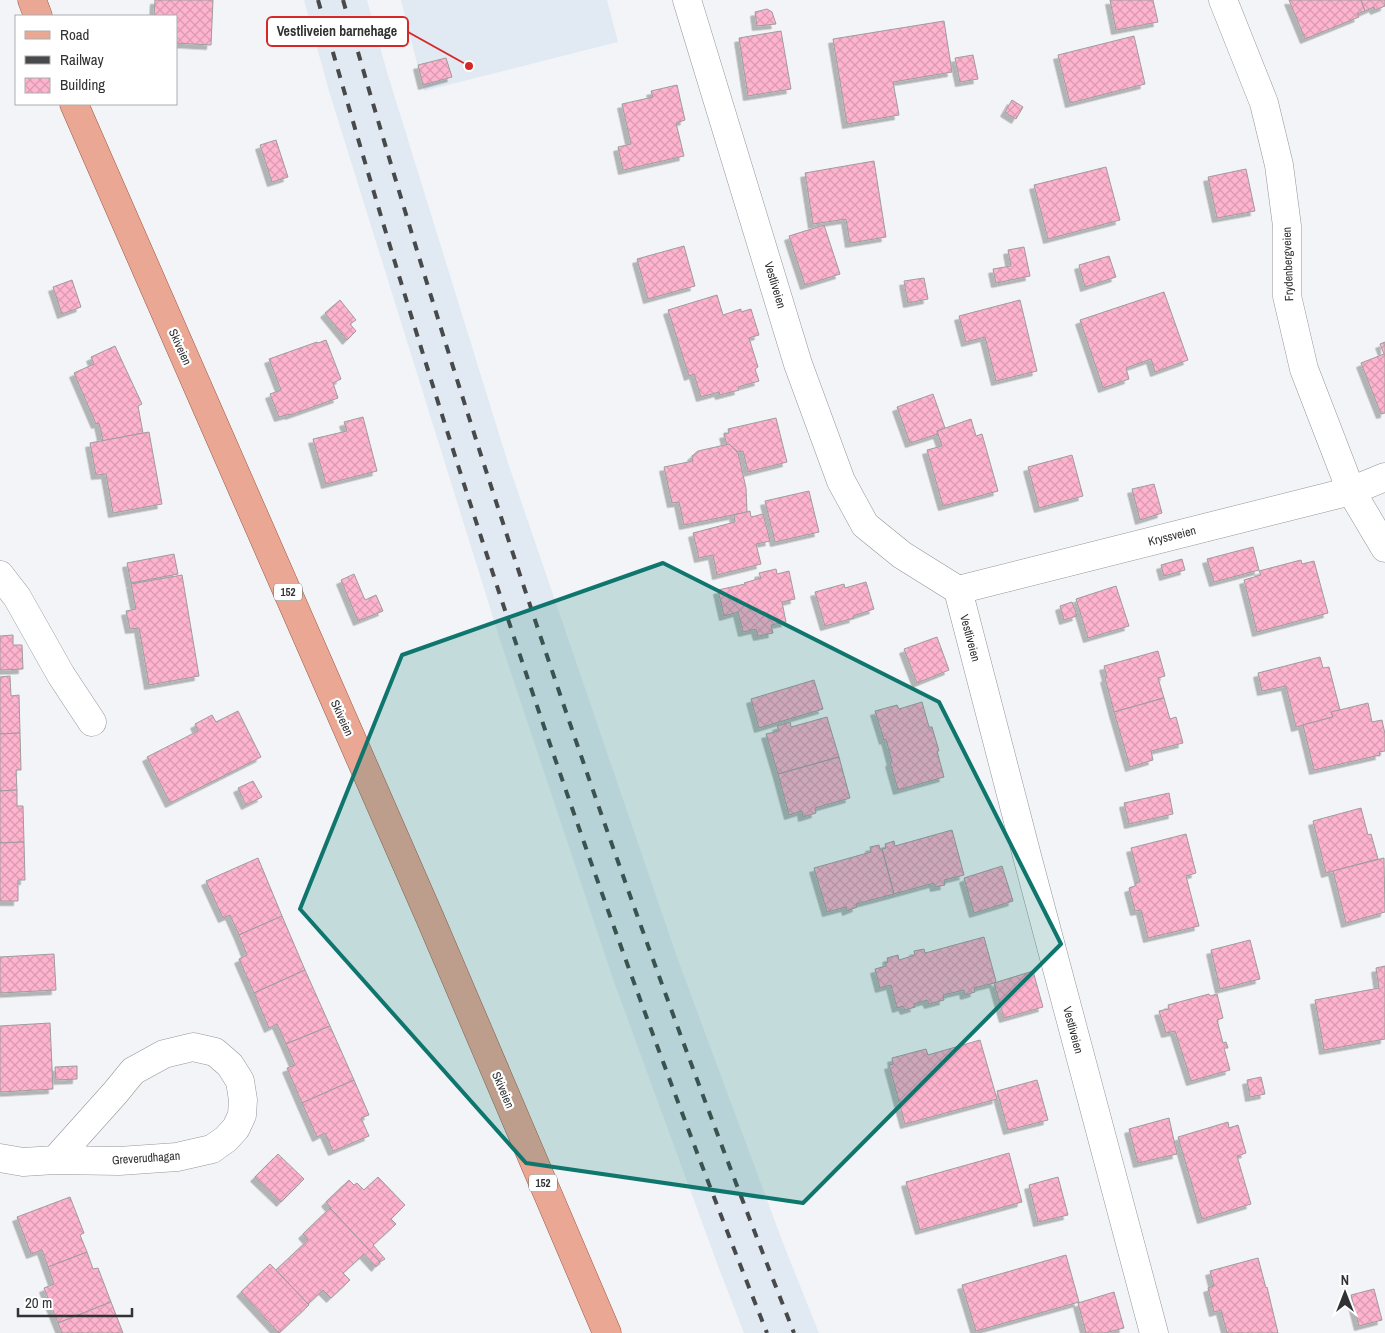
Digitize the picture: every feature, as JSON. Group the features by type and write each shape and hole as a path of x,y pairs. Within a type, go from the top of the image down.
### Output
{"main road":[{"path":"32,0 38,15"},
{"name":"Skiveien","path":"74,105 430,918 607,1333"}],"street":[{"name":"Vestliveien","path":"687,0 798,364 841,481 865,525 902,555 958,590 1154,1333"},
{"name":"Frydenbergveien","path":"1223,0 1264,103 1280,165 1287,226 1287,296 1304,369 1351,491 1385,548"},
{"name":"Kryssveien","path":"958,590 1351,491 1385,478"},
{"path":"0,575 16,597 61,675 92,722"},
{"name":"Greverudhagan","path":"0,1158 23,1162 55,1160 119,1161 177,1157 212,1149 226,1139 236,1128 242,1115 243,1100 240,1081 230,1065 215,1052 193,1047 164,1054 133,1071 55,1160"}],"highlighted area":[{"path":"663,563 939,702 1061,944 803,1203 526,1163 300,909 402,655"}],"shaded area":[{"path":"304,0 367,0 387,72 508,463 677,957 783,1243 819,1333 744,1333 718,1266 614,982 501,643 329,91"},
{"path":"401,0 607,0 618,42 424,91"}],"building":[{"path":"155,0 213,0 211,45 178,43 178,15 154,15"},
{"path":"1110,0 1153,0 1158,22 1116,30"},
{"path":"1289,0 1361,0 1365,11 1357,14 1359,17 1305,39"},
{"path":"1361,0 1385,0 1385,6 1375,10 1374,7 1365,11"},
{"path":"767,9 772,12 776,24 757,26 755,12"},
{"path":"944,21 952,72 893,82 899,115 847,124 833,39"},
{"path":"781,31 791,89 748,96 739,38"},
{"path":"1134,36 1145,84 1070,103 1058,55"},
{"path":"973,55 978,79 960,82 955,58"},
{"path":"446,58 452,77 423,85 418,65"},
{"path":"677,85 685,120 676,123 684,156 623,170 618,147 631,144 622,104 653,97 651,91"},
{"path":"1012,100 1023,107 1016,119 1005,112"},
{"path":"276,140 288,177 272,182 260,145"},
{"path":"874,161 886,237 850,243 846,219 813,224 805,173"},
{"path":"1106,167 1120,220 1048,239 1034,185"},
{"path":"1246,169 1255,211 1217,218 1208,177"},
{"path":"824,225 840,274 805,285 789,236"},
{"path":"684,246 695,286 648,299 637,259"},
{"path":"1024,247 1030,276 996,283 993,269 1011,266 1008,250"},
{"path":"1109,256 1116,277 1085,287 1079,265"},
{"path":"924,278 928,299 908,303 904,281"},
{"path":"72,280 81,307 62,314 53,287"},
{"path":"1164,292 1188,360 1155,372 1151,359 1126,368 1129,379 1103,388 1080,320"},
{"path":"717,295 723,315 741,309 741,312 751,309 759,335 749,338 758,367 755,369 759,381 738,387 739,390 720,395 719,392 701,397 694,374 689,376 668,310"},
{"path":"340,300 356,320 350,324 356,331 347,340 325,313"},
{"path":"1020,300 1037,371 996,381 985,337 966,342 959,316"},
{"path":"326,340 341,379 333,383 338,398 279,417 270,394 281,390 269,359"},
{"path":"1385,342 1385,413 1381,414 1361,363 1384,354 1380,344"},
{"path":"115,346 142,404 138,406 143,433 103,441 99,423 96,424 74,373 94,364 91,357"},
{"path":"933,394 945,428 937,431 938,434 910,443 897,407"},
{"path":"363,417 377,471 326,484 313,439 347,431 344,422"},
{"path":"776,418 787,462 748,472 743,451 738,452 729,444 727,445 724,434 729,433 728,429"},
{"path":"971,419 976,436 982,434 998,491 943,506 927,450 942,446 937,431"},
{"path":"149,432 162,504 113,513 106,474 96,475 90,443"},
{"path":"729,444 738,453 746,488 747,512 684,525 679,502 672,503 664,467 693,461 692,456 698,451"},
{"path":"1072,455 1083,496 1039,508 1028,467"},
{"path":"1154,484 1162,513 1140,520 1132,489"},
{"path":"809,491 819,532 775,542 765,501"},
{"path":"750,511 751,517 763,514 770,541 756,544 761,564 717,575 713,555 699,558 693,533 735,522 734,515"},
{"path":"1253,547 1259,570 1214,582 1207,559"},
{"path":"174,554 178,574 131,583 127,563"},
{"path":"1182,559 1185,570 1164,576 1161,565"},
{"path":"1301,560 1302,564 1314,561 1328,613 1257,632 1244,580 1261,575 1259,571"},
{"path":"776,569 777,574 789,571 795,599 782,602 786,622 771,625 773,633 758,636 756,629 743,632 738,612 724,616 718,590 745,584 761,578 759,573"},
{"path":"354,574 365,600 376,595 383,611 358,621 341,580"},
{"path":"182,575 199,676 149,685 139,628 130,629 126,611 136,609 131,584"},
{"path":"866,582 874,609 853,616 854,618 825,626 815,592 844,584 845,588"},
{"path":"1116,586 1129,626 1088,638 1076,599"},
{"path":"1072,602 1077,616 1064,620 1060,606"},
{"path":"13,635 13,645 22,645 23,669 0,670 0,636"},
{"path":"937,637 949,670 917,683 904,649"},
{"path":"1158,651 1165,676 1158,678 1164,698 1114,712 1105,678 1107,677 1104,666"},
{"path":"1320,657 1323,668 1329,667 1340,710 1331,712 1333,717 1296,727 1286,686 1262,691 1258,673"},
{"path":"10,676 11,696 19,695 20,733 0,734 0,677"},
{"path":"814,680 823,709 759,728 751,699"},
{"path":"1164,698 1170,719 1176,717 1183,743 1151,751 1153,760 1130,767 1114,712"},
{"path":"922,702 929,727 932,727 944,777 898,790 886,739 884,740 875,711 897,705 899,709"},
{"path":"1368,703 1372,722 1382,720 1385,734 1385,751 1379,752 1380,755 1314,770 1303,725 1333,717 1331,712"},
{"path":"238,711 261,757 170,803 147,757 198,731 195,724 212,715 216,722"},
{"path":"827,717 839,757 778,774 766,734 779,731 777,726 790,722 791,727"},
{"path":"20,733 21,770 16,770 17,790 0,791 0,734"},
{"path":"839,757 850,798 815,808 816,813 803,817 802,811 789,815 778,774"},
{"path":"253,781 262,797 246,805 238,788"},
{"path":"17,790 17,806 23,806 24,842 0,843 0,791"},
{"path":"1169,793 1173,814 1129,824 1124,803"},
{"path":"1361,808 1368,835 1371,834 1378,859 1326,873 1313,821"},
{"path":"952,830 964,875 944,880 945,885 935,887 934,883 894,894 882,849 886,848 885,844 894,841 895,846"},
{"path":"1186,834 1196,873 1186,876 1199,926 1148,938 1141,910 1135,911 1129,888 1135,886 1135,883 1140,882 1131,848"},
{"path":"24,842 25,880 18,880 18,901 0,901 0,843"},
{"path":"879,845 880,849 882,849 894,894 856,904 857,907 847,911 846,907 827,912 814,868 871,852 870,847"},
{"path":"258,858 282,916 239,935 230,915 223,918 206,881"},
{"path":"1384,858 1385,912 1346,923 1333,871"},
{"path":"1002,866 1013,901 974,913 964,878"},
{"path":"282,916 305,970 254,993 239,959 247,955 239,935"},
{"path":"984,937 996,981 994,983 974,988 975,992 965,995 964,990 943,995 944,1000 929,1004 927,1000 914,1004 915,1007 905,1010 903,1006 897,1008 891,985 880,988 875,969 886,966 887,958 898,955 899,960 915,955 914,951 924,949 925,953"},
{"path":"1250,940 1260,979 1220,989 1211,950"},
{"path":"54,954 56,990 0,993 0,957"},
{"path":"1385,966 1385,1039 1324,1050 1315,1000 1379,988 1376,968"},
{"path":"305,970 330,1026 286,1044 277,1024 269,1028 254,993"},
{"path":"1033,971 1043,1007 1004,1018 994,983"},
{"path":"1209,994 1210,996 1217,994 1223,1018 1217,1020 1223,1043 1226,1042 1228,1048 1224,1048 1230,1070 1191,1081 1175,1031 1166,1033 1159,1011 1169,1009 1168,1005"},
{"path":"50,1023 53,1089 0,1092 0,1026"},
{"path":"330,1026 354,1080 302,1103 287,1068 295,1065 286,1044"},
{"path":"980,1040 997,1099 905,1124 889,1065 893,1064 892,1058 926,1049 928,1055"},
{"path":"77,1066 77,1079 56,1080 55,1067"},
{"path":"1261,1077 1265,1094 1250,1097 1247,1080"},
{"path":"354,1080 369,1115 361,1118 369,1136 333,1151 325,1133 317,1137 302,1103"},
{"path":"1037,1080 1048,1120 1008,1130 997,1091"},
{"path":"1169,1118 1177,1154 1138,1163 1129,1129"},
{"path":"1228,1122 1229,1128 1238,1125 1246,1153 1237,1156 1251,1204 1202,1219 1178,1137"},
{"path":"1009,1153 1022,1202 920,1230 906,1182"},
{"path":"278,1154 304,1179 281,1202 255,1177"},
{"path":"378,1177 405,1205 391,1219 396,1224 373,1245 385,1259 380,1262 326,1202 349,1180 354,1185 357,1183 364,1190"},
{"path":"1058,1177 1068,1215 1038,1222 1029,1185"},
{"path":"70,1197 84,1233 80,1235 87,1252 48,1267 42,1250 31,1254 17,1217"},
{"path":"330,1208 380,1262 376,1267 364,1254 343,1273 350,1280 331,1298 323,1290 308,1304 276,1270 308,1240 303,1234"},
{"path":"87,1252 93,1269 98,1268 111,1302 58,1323 44,1288 54,1284 48,1267"},
{"path":"1066,1255 1079,1302 976,1331 962,1285"},
{"path":"1258,1258 1278,1333 1227,1333 1221,1310 1214,1312 1208,1288 1214,1286 1210,1271"},
{"path":"270,1264 309,1305 279,1333 241,1292"},
{"path":"1374,1289 1382,1320 1359,1326 1351,1295"},
{"path":"1114,1292 1124,1328 1104,1333 1086,1333 1078,1303"},
{"path":"111,1302 123,1333 62,1333 58,1323"}],"railway":[{"path":"318,0 418,337 526,672 642,1004 703,1169 767,1333"},
{"path":"343,0 392,169 444,337 552,672 669,1004 794,1333"}],"place":[{"name":"Vestliveien barnehage","path":"469,66"}]}
